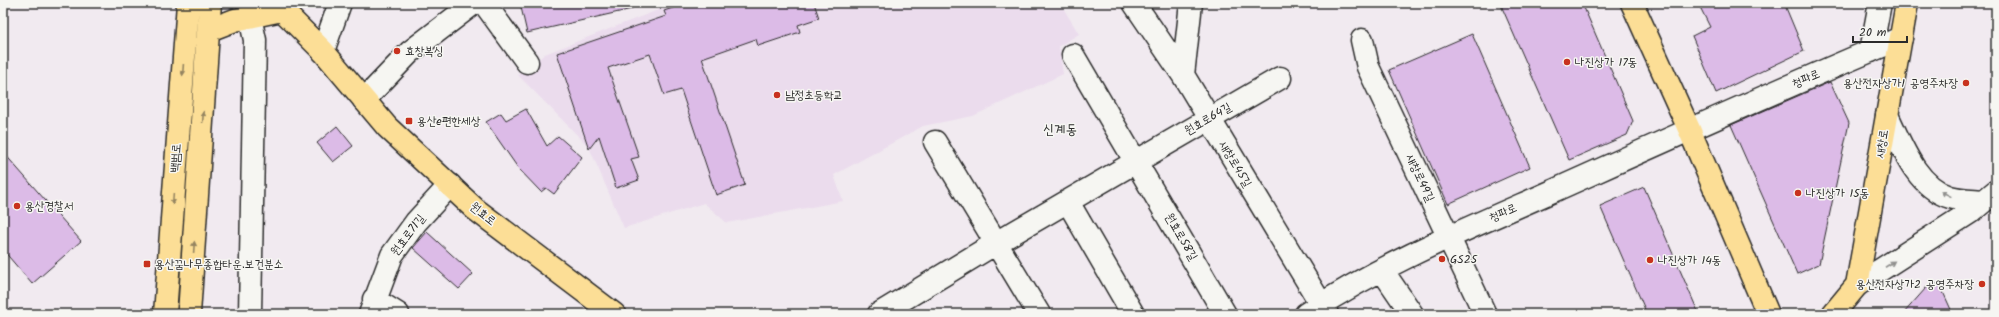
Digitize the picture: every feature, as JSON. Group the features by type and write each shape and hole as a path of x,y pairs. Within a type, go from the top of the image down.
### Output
{"main road":[{"name":"백범로","path":"165,314 188,3"},
{"name":"백범로","path":"190,314 210,3"},
{"path":"1632,3 1689,130 1768,314"},
{"name":"새창로","path":"1833,314 1857,285 1865,249 1887,116 1908,3"},
{"path":"184,47 194,35 201,36 208,40 224,23 250,17 278,6"},
{"name":"원효로","path":"278,6 323,51 387,127 476,209 614,314"}],"street":[{"path":"323,51 340,3"},
{"path":"364,100 410,52 474,3"},
{"path":"484,3 527,62"},
{"name":"새창로45길","path":"1134,3 1183,75 1318,311"},
{"path":"1183,75 1191,3"},
{"path":"1871,51 1880,3"},
{"path":"250,17 254,40 250,314"},
{"name":"청파로","path":"1318,311 1382,270 1448,238 1689,130 1901,38"},
{"name":"새창로49길","path":"1362,40 1368,67 1485,314"},
{"path":"1073,55 1137,161"},
{"name":"원효로64길","path":"879,314 996,243 1280,78"},
{"path":"1887,116 1910,163 1923,179 1950,197 1990,196"},
{"path":"935,142 1039,314"},
{"name":"원효로58길","path":"1137,161 1225,314"},
{"name":"원효로71길","path":"372,306 392,255 416,222 450,185"},
{"name":"새창로","path":"1857,285 1972,211 1990,196"},
{"path":"1068,202 1133,314"},
{"path":"1382,270 1412,314"},
{"path":"372,306 398,314"}],"shaded area":[{"name":"남정초등학교","path":"676,3 1060,3 1079,34 1059,46 1063,74 973,116 923,126 834,175 843,201 727,223 704,203 624,228 589,147 518,75 545,54"}],"building":[{"path":"520,3 631,3 632,9 527,33"},
{"path":"687,3 814,3 819,18 798,25 800,32 758,46 756,39 702,58 745,185 716,195 681,90 664,95 650,54 608,68 639,157 631,159 639,180 616,188 599,136 589,149 557,53 666,16 664,11"},
{"name":"나진상가 17동","path":"1500,3 1582,3 1633,121 1627,135 1569,160"},
{"path":"1698,3 1784,3 1804,51 1716,93 1692,36 1710,27"},
{"path":"1472,34 1530,167 1448,204 1389,70"},
{"name":"나진상가 15동","path":"1830,82 1849,123 1819,264 1797,274 1731,125"},
{"path":"526,109 547,146 558,136 582,157 554,194 546,188 541,192 518,168 486,122 501,113 506,120"},
{"path":"337,126 353,146 333,162 317,143"},
{"path":"3,152 81,241 32,284 3,250"},
{"name":"나진상가 14동","path":"1644,187 1699,314 1647,314 1600,206"},
{"path":"427,232 473,274 459,289 413,248"},
{"path":"1939,283 1953,314 1903,314 1926,288"}],"place":[{"name":"효창복싱","path":"397,51"},
{"name":"나진상가 17동","path":"1567,62"},
{"name":"용산전자상가1 공영주차장","path":"1966,83"},
{"name":"남정초등학교","path":"777,95"},
{"name":"용산e편한세상","path":"409,121"},
{"name":"나진상가 15동","path":"1798,193"},
{"name":"용산경찰서","path":"17,206"},
{"name":"GS25","path":"1442,259"},
{"name":"나진상가 14동","path":"1650,260"},
{"name":"용산꿈나무종합타운.보건분소","path":"147,264"},
{"name":"용산전자상가2 공영주차장","path":"1982,284"}],"district":[{"name":"신계동","path":"1060,130"}]}
